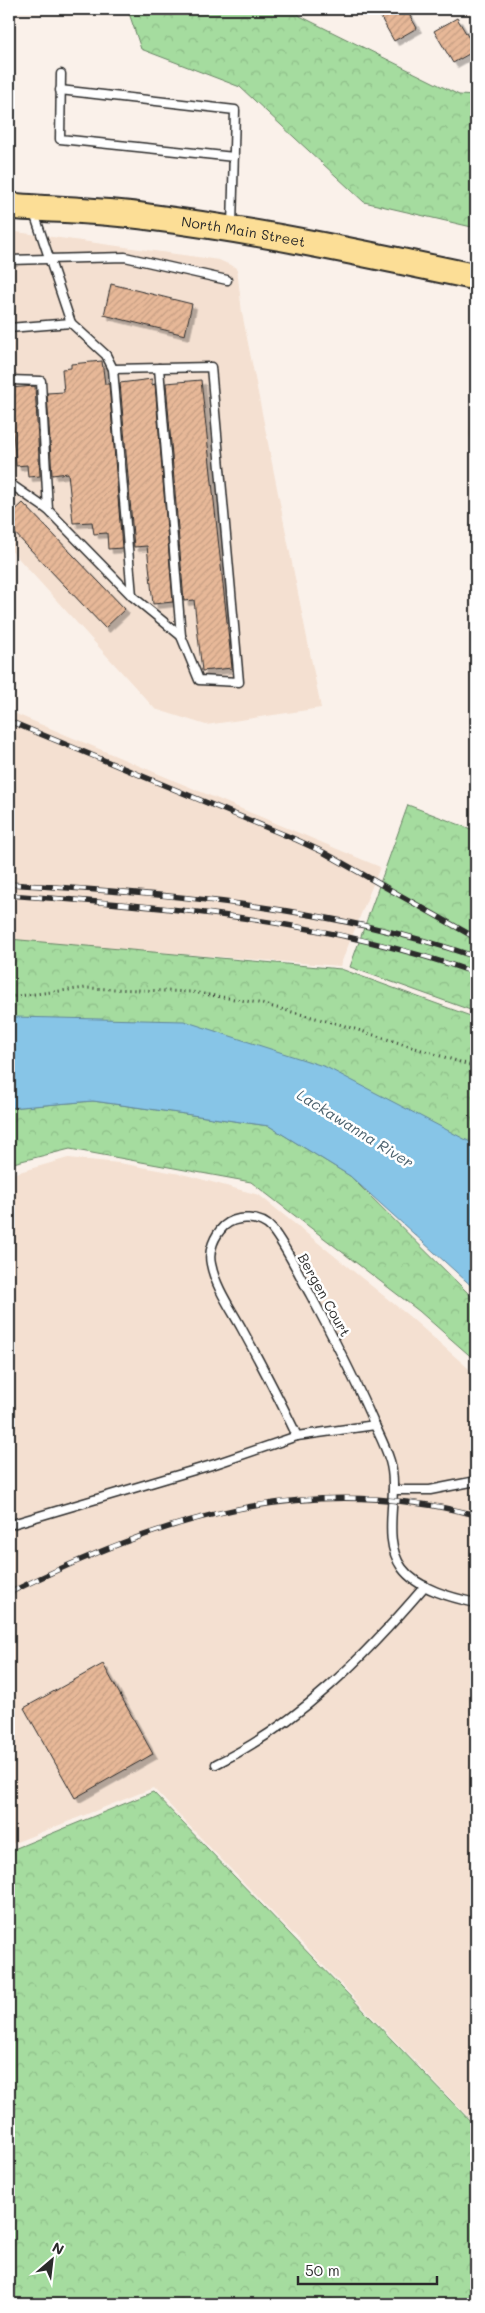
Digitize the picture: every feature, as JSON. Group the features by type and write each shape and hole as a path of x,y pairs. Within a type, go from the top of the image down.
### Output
{"main road":[{"name":"North Main Street","path":"21,207 146,216 232,229 319,243 476,277"}],"lane":[{"path":"60,74 60,139 234,157"},
{"path":"60,90 235,110 232,229"},
{"path":"21,207 49,260 70,322 106,355 114,370 132,596"},
{"path":"9,260 125,257 227,280"},
{"path":"9,328 70,322"},
{"path":"114,370 159,368 210,367 239,682 199,680 181,636 159,368"},
{"path":"9,380 41,381 48,510"},
{"path":"9,483 48,510 132,596 181,636"},
{"name":"Bergen Court","path":"297,1436 211,1266 212,1247 216,1236 233,1220 252,1219 271,1227 325,1322 375,1426 391,1464 394,1549 402,1568 425,1586 476,1603"},
{"path":"9,1525 205,1467 297,1436 375,1426"},
{"path":"392,1490 430,1490 476,1481"},
{"path":"216,1764 238,1754 311,1702 381,1637 425,1586"}],"path":[{"path":"9,997 86,988 192,992 258,1003 342,1025 476,1068"}],"shaded area":[{"path":"9,231 219,260 237,268 242,313 321,708 206,725 155,709 9,548"},
{"path":"476,367 476,453 469,435"},
{"path":"9,711 380,867 340,966 9,941"},
{"path":"68,1158 119,1163 186,1175 259,1195 410,1317 476,1375 476,2125 153,1788 9,1845 9,1175"}],"green space":[{"path":"123,9 295,9 300,16 459,95 476,96 476,228 364,202 240,87 141,49 130,16"},
{"path":"408,805 476,831 476,1012 350,967"},
{"path":"9,939 341,969 476,1018 476,1173 422,1135 9,1069"},
{"path":"93,1101 269,1126 350,1176 476,1301 476,1361 419,1311 251,1182 70,1149 9,1164 9,1108"},
{"path":"153,1792 476,2127 476,2304 9,2304 9,1851"}],"water":[{"name":"Lackawanna River","path":"15,1017 184,1021 326,1067 472,1143 476,1147 476,1290 350,1176 269,1126 93,1101 9,1108 9,1019"}],"building":[{"path":"376,9 406,9 417,28 394,41"},
{"path":"457,18 476,50 453,63 434,31"},
{"path":"111,284 192,304 185,335 104,315"},
{"path":"102,361 105,384 109,384 122,548 108,549 107,533 94,534 92,522 73,523 68,473 52,475 47,393 64,392 62,369 71,368 71,364"},
{"path":"152,379 152,385 155,384 173,602 153,604 147,546 134,547 120,383"},
{"path":"201,380 232,668 202,671 194,600 184,601 166,383"},
{"path":"35,386 40,476 28,477 27,465 16,466 9,388"},
{"path":"23,503 125,609 105,628 9,527 9,516"},
{"path":"103,1664 153,1754 75,1798 24,1708"}],"railway":[{"path":"9,721 323,852 476,938"},
{"path":"9,884 127,892 245,905 304,914 362,925 419,939 476,957"},
{"path":"9,895 128,905 245,918 361,940 419,955 476,973"},
{"path":"9,1593 66,1566 122,1543 179,1524 236,1509 294,1501 353,1498 413,1503 476,1515"}]}
